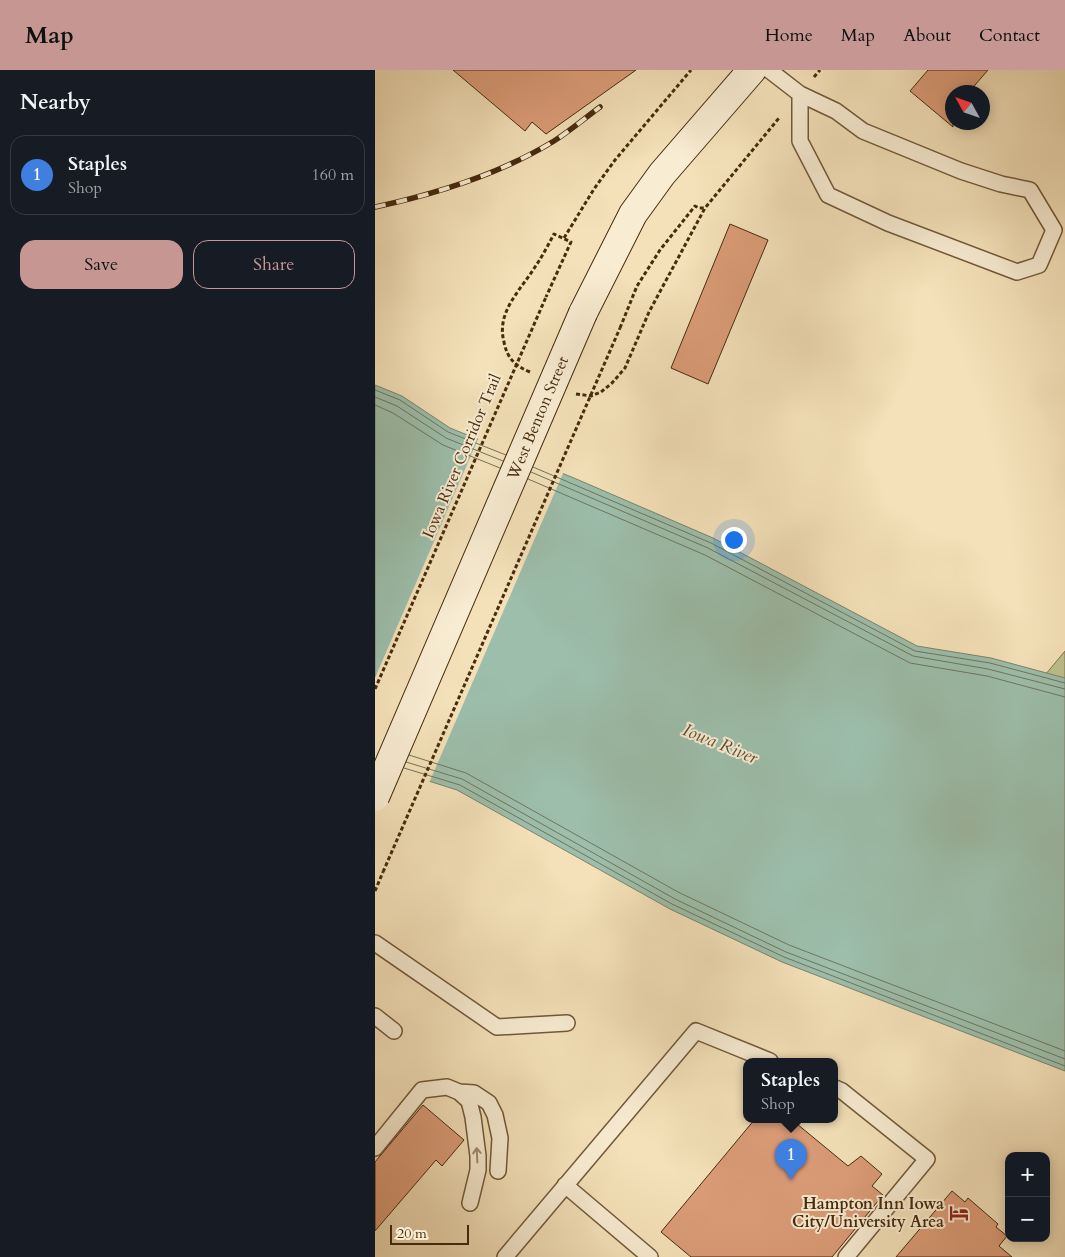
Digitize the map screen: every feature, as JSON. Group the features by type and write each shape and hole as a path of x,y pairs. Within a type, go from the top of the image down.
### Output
{"street":[{"name":"West Benton Street","path":"375,796 583,313 633,214 662,174 752,70"}],"lane":[{"path":"769,70 800,94 837,111 863,131 961,171 1001,184 1030,190 1054,230 1039,265 1017,272 888,223 828,195 800,141 800,94"},
{"path":"375,942 497,1027 567,1023"},
{"path":"375,1016 394,1031"},
{"path":"505,1257 696,1030 763,1058"},
{"path":"375,1148 422,1090 447,1087 459,1092 474,1093 489,1103 495,1115 500,1138 498,1172"},
{"path":"838,1089 927,1159 846,1257"},
{"path":"459,1092 469,1101 478,1156 478,1170 470,1203"},
{"path":"565,1185 650,1257"}],"path":[{"name":"Iowa River Corridor Trail","path":"375,689 545,297 571,242 564,238 594,189 615,160 691,70"},
{"path":"375,891 637,286 660,250 695,206 705,208"}],"green space":[{"path":"1065,651 1065,732 1025,699"}],"water":[{"name":"Iowa River","path":"375,385 402,396 450,428 574,478 713,538 917,646 991,658 1065,678 1065,1071 782,962 670,909 457,790 375,764"}],"pier":[{"path":"479,437 564,471 429,783 375,766 375,678"}],"building":[{"path":"453,70 636,70 546,134 532,122 525,131"},
{"path":"928,70 988,70 975,85 945,85 945,120 910,91"},
{"path":"730,224 768,240 708,384 671,368"},
{"path":"423,1105 464,1140 442,1166 436,1160 375,1231 375,1162"},
{"path":"752,1123 796,1123 848,1166 861,1156 882,1174 872,1186 883,1195 832,1257 691,1257 661,1232"},
{"name":"Hampton Inn Iowa City/University Area","path":"952,1191 965,1202 968,1198 998,1224 996,1227 1005,1234 1005,1238 999,1246 1012,1257 896,1257"}],"railway":[{"path":"375,207 421,196 490,173 554,141 600,107"}],"place":[{"name":"Staples","path":"791,1180"},
{"name":"Hampton Inn Iowa City/University Area","path":"959,1213"}]}
